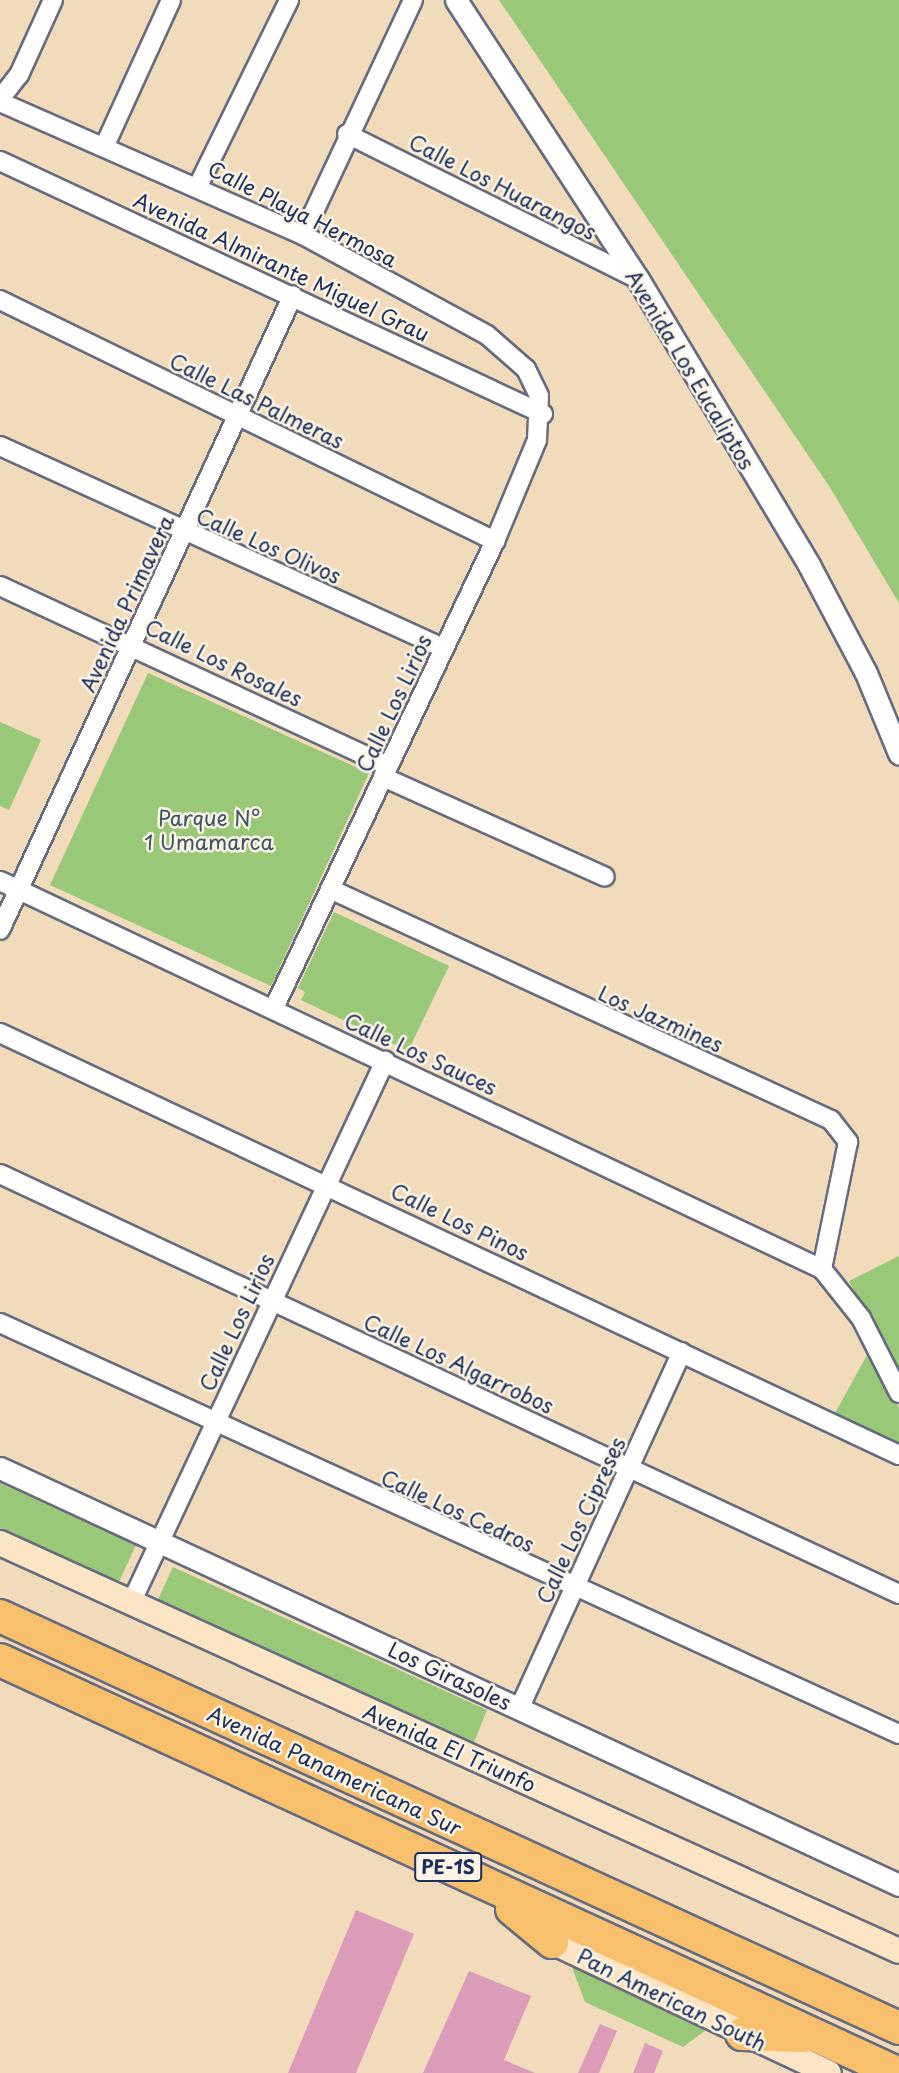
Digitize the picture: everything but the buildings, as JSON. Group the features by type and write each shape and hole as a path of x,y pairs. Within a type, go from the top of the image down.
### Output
{"highway":[{"name":"Avenida Panamericana Sur","path":"0,1616 899,2028"},
{"name":"Avenida Panamericana Sur","path":"0,1660 897,2073"},
{"path":"430,1859 531,1921 552,1942"},
{"path":"742,2034 816,2037"}],"main road":[{"name":"Avenida El Triunfo","path":"0,1543 899,1951"},
{"name":"Pan American South","path":"552,1942 829,2073"}],"street":[{"path":"0,101 19,75 52,0"},
{"path":"105,145 172,0"},
{"path":"198,186 289,0"},
{"path":"303,235 347,134 414,0"},
{"name":"Avenida Los Eucaliptos","path":"456,0 638,279 809,565 866,673 899,753"},
{"name":"Calle Playa Hermosa","path":"0,101 198,186 303,235 504,346 526,369 543,415"},
{"name":"Calle Los Huarangos","path":"347,134 638,279"},
{"name":"Avenida Almirante Miguel Grau","path":"0,160 293,295 543,415"},
{"name":"Avenida Primavera","path":"0,930 293,295"},
{"name":"Calle Las Palmeras","path":"0,300 495,541"},
{"name":"Calle Los Lirios","path":"274,1008 495,541 543,415"},
{"name":"Calle Los Olivos","path":"0,446 183,532 444,649"},
{"name":"Calle Los Rosales","path":"0,586 133,643 604,877"},
{"name":"Calle Los Sauces","path":"0,881 274,1008 822,1269"},
{"name":"Los Jazmines","path":"330,889 831,1120 848,1142 822,1269"},
{"name":"Calle Los Pinos","path":"0,1033 326,1182 899,1455"},
{"name":"Calle Los Lirios","path":"131,1603 271,1299 385,1061"},
{"name":"Calle Los Algarrobos","path":"0,1174 899,1594"},
{"path":"822,1269 861,1318 899,1393"},
{"name":"Calle Los Cedros","path":"0,1322 573,1588 899,1734"},
{"name":"Calle Los Cipreses","path":"520,1707 682,1352"},
{"name":"Los Girasoles","path":"0,1468 899,1885"}],"green space":[{"path":"499,0 899,0 899,603 829,486"},
{"name":"Parque N° 1 Umamarca","path":"148,673 369,773 271,986 50,885"},
{"path":"0,722 41,740 9,810 0,806"},
{"path":"334,912 449,966 408,1051 301,1000 305,992 298,988"},
{"path":"899,1256 899,1380 849,1281"},
{"path":"868,1353 899,1408 899,1443 834,1415"},
{"path":"0,1483 136,1545 115,1590 0,1537"},
{"path":"173,1567 487,1710 470,1752 155,1606"},
{"path":"570,1962 710,2027 683,2047 585,2002"}]}
